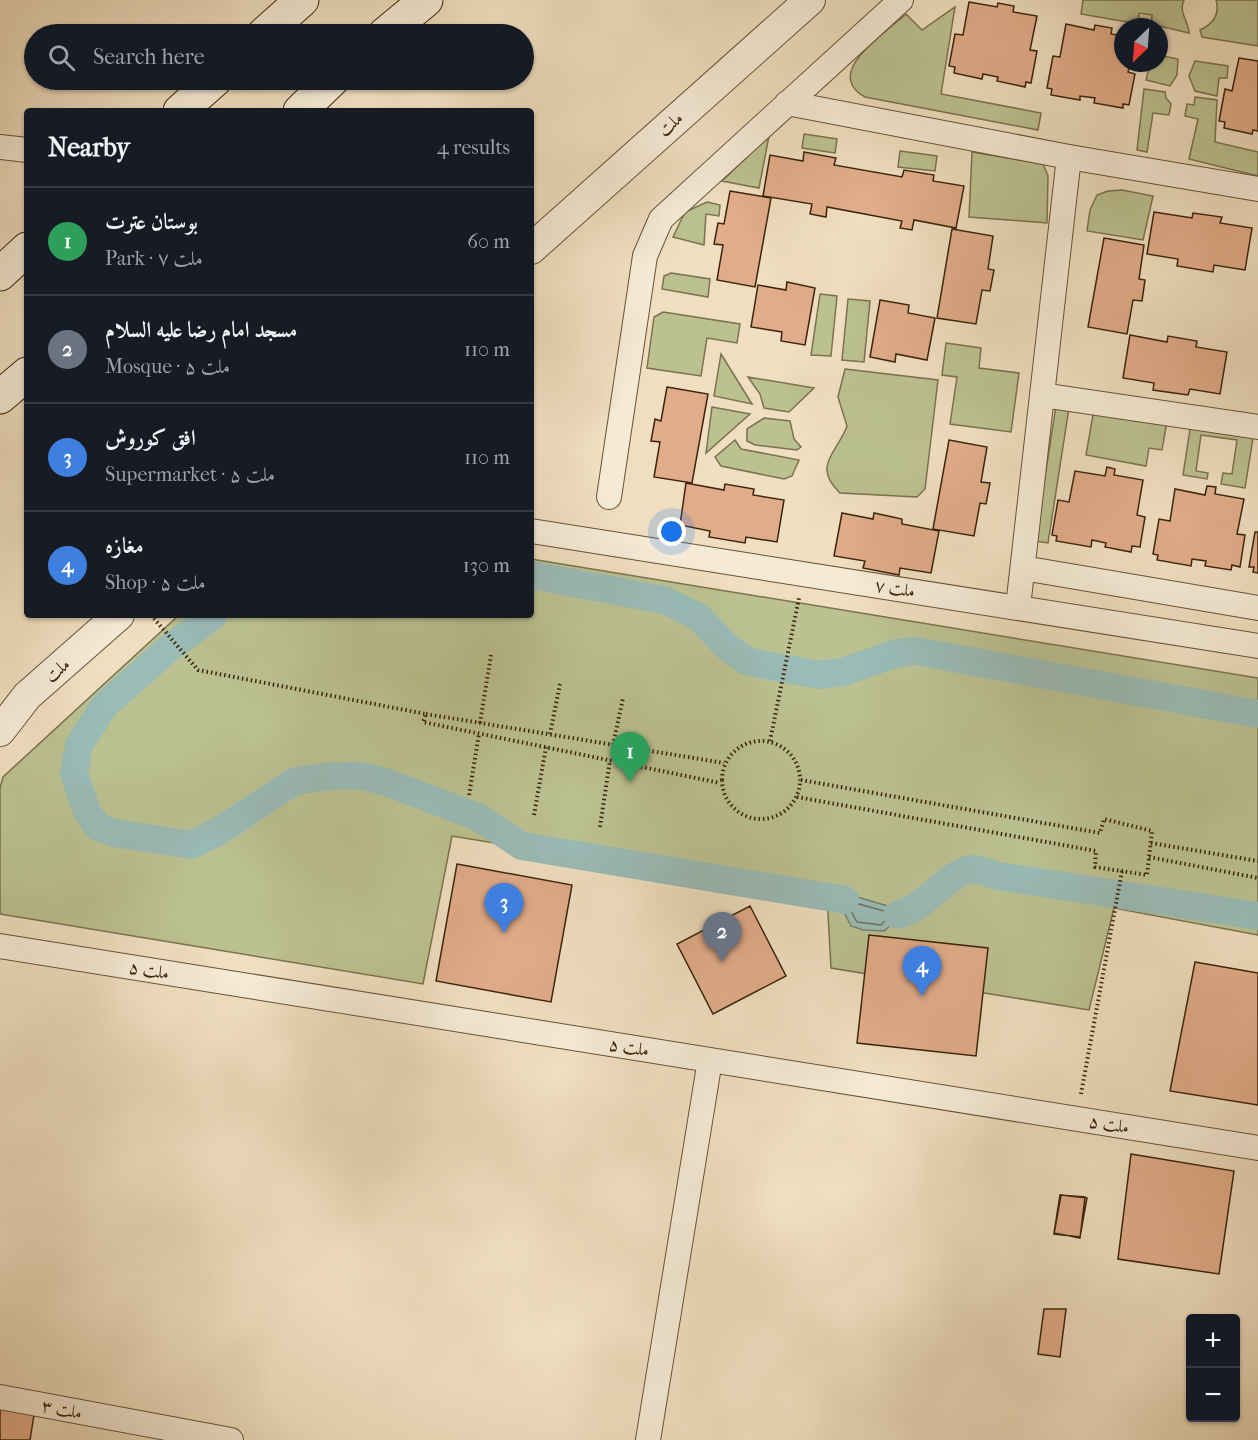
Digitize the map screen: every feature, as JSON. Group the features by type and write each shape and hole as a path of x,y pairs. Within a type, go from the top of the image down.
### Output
{"main road":[{"path":"275,24 302,0"},
{"path":"398,24 426,0"},
{"path":"183,108 203,90"},
{"path":"303,108 322,90"},
{"path":"0,274 24,252"},
{"path":"0,364 13,367 24,365"},
{"path":"0,397 24,377"}],"street":[{"name":"ملت","path":"534,246 810,0"},
{"path":"609,497 645,256 661,219 901,0"},
{"path":"787,103 1069,157 1258,189"},
{"path":"0,147 24,150"},
{"path":"1018,607 1069,157"},
{"path":"1042,395 1258,427"},
{"name":"ملت ۷","path":"534,531 1258,646"},
{"path":"1023,568 1258,608"},
{"name":"ملت","path":"0,731 27,696 116,618"},
{"name":"ملت ۵","path":"0,946 1258,1148"},
{"path":"648,1440 710,1060"},
{"name":"ملت ۳","path":"0,1397 231,1440"}],"path":[{"path":"770,741 804,574"},
{"path":"153,618 198,670 426,714 724,763"},
{"path":"480,723 491,655"},
{"path":"550,734 560,684"},
{"path":"613,745 622,698"},
{"path":"426,714 423,722 720,783"},
{"path":"469,795 479,734"},
{"path":"752,741 770,741 786,749 797,762 801,780 797,797 779,816 753,820 730,807 720,783 724,763 735,749 752,741"},
{"path":"534,816 546,747"},
{"path":"600,827 610,760"},
{"path":"797,797 1096,851 1095,867 1147,875 1152,831 1104,819 1100,833 801,780"},
{"path":"1151,843 1258,861"},
{"path":"1149,857 1258,878"},
{"path":"1077,1119 1122,871"}],"green space":[{"path":"1083,0 1184,0 1182,9 1189,33 1168,28 1168,18 1152,18 1152,15 1139,13 1139,18 1114,20 1081,14"},
{"path":"1216,0 1258,0 1258,46 1202,37 1200,30 1212,22 1216,14"},
{"path":"955,7 941,94 1041,113 1038,130 865,97 854,87 850,77 861,54 906,14 922,30"},
{"path":"1168,57 1178,59 1177,75 1170,86 1146,80 1148,72 1168,72"},
{"path":"1195,61 1228,66 1227,78 1219,78 1217,96 1195,91 1189,76"},
{"path":"1144,89 1165,92 1171,104 1169,115 1153,113 1147,152 1137,150"},
{"path":"1195,97 1217,100 1215,142 1258,152 1258,176 1189,159 1198,119 1185,116 1187,104 1194,105"},
{"path":"804,134 837,139 835,153 802,148"},
{"path":"769,136 759,188 722,181"},
{"path":"900,151 937,156 935,171 898,167"},
{"path":"972,152 1043,164 1048,176 1047,223 969,217"},
{"path":"1122,190 1153,196 1143,240 1087,231 1090,210 1097,195"},
{"path":"707,202 720,205 719,216 706,214 704,245 673,237 685,212"},
{"path":"671,273 710,279 708,297 662,289 664,276"},
{"path":"820,294 837,296 831,356 811,355"},
{"path":"848,299 870,301 864,362 842,360"},
{"path":"663,312 740,324 737,343 707,338 701,376 647,368 654,317"},
{"path":"946,343 981,348 979,368 1019,373 1011,432 950,424 957,377 942,375"},
{"path":"721,354 752,404 714,396"},
{"path":"845,369 938,380 925,489 917,497 840,493 832,483 827,466 847,426 838,397"},
{"path":"748,377 814,388 789,412 764,408 760,394"},
{"path":"1095,403 1168,416 1162,450 1149,448 1146,466 1086,455"},
{"path":"1056,406 1069,408 1048,543 1035,541"},
{"path":"712,407 750,414 706,453"},
{"path":"764,418 790,421 794,439 801,447 797,450 755,445 747,441 747,429"},
{"path":"1191,423 1254,432 1245,488 1221,484 1223,473 1232,474 1237,440 1201,435 1196,471 1208,473 1207,479 1183,475"},
{"path":"735,440 741,449 799,460 792,476 784,479 721,466 715,457"},
{"path":"534,559 1258,678 1258,935 1114,908 1089,1010 831,968 827,897 452,836 423,984 0,914 0,788 3,777 176,618 534,618"}],"water":[{"path":"847,894 898,909 892,924 884,931 863,930 851,926 845,914"}],"building":[{"path":"969,2 997,7 998,3 1014,6 1013,12 1037,16 1030,50 1037,51 1031,83 1026,82 1025,87 997,81 998,77 983,74 982,79 954,73 955,67 949,66 955,34 963,35"},
{"path":"1066,24 1094,30 1095,25 1112,28 1114,72 1135,74 1129,105 1123,104 1123,108 1094,103 1095,98 1080,96 1080,100 1051,95 1052,89 1047,88 1053,56 1060,57"},
{"path":"1239,58 1258,61 1258,131 1253,130 1252,134 1224,128 1225,122 1219,121 1225,89 1232,91"},
{"path":"804,152 836,158 834,165 902,177 904,170 934,175 933,181 964,186 956,228 914,220 912,230 900,228 902,221 827,207 826,217 810,214 812,204 763,196 770,155 803,161"},
{"path":"730,191 771,198 755,287 717,280 723,245 714,244 718,223 724,224"},
{"path":"1154,212 1192,218 1193,213 1222,217 1220,223 1252,228 1245,270 1214,265 1213,272 1177,266 1178,259 1147,254"},
{"path":"952,229 993,236 988,269 994,270 990,291 982,290 976,324 937,318"},
{"path":"1104,238 1144,245 1139,279 1145,280 1142,301 1133,300 1127,334 1088,327"},
{"path":"787,282 815,288 805,345 781,341 782,332 751,327 758,285 786,290"},
{"path":"880,300 909,305 908,313 935,318 927,360 896,354 895,362 870,357"},
{"path":"1130,335 1167,342 1168,336 1197,341 1196,347 1227,352 1220,394 1190,389 1188,395 1153,390 1154,383 1123,378"},
{"path":"667,387 708,394 692,483 654,477 660,442 651,441 655,419 661,421"},
{"path":"949,440 987,447 981,482 990,483 986,504 980,503 974,536 933,529"},
{"path":"1107,467 1115,469 1114,475 1143,480 1137,515 1145,517 1140,547 1132,546 1131,552 1105,547 1106,543 1092,540 1091,547 1056,541 1057,536 1052,535 1058,500 1069,502 1075,471 1105,476"},
{"path":"686,483 724,490 725,484 754,489 753,495 784,500 777,542 746,537 745,543 709,537 710,531 680,525"},
{"path":"1207,486 1216,487 1215,494 1244,499 1237,534 1245,535 1240,567 1232,565 1231,570 1205,566 1206,561 1192,559 1191,566 1157,560 1158,555 1153,554 1159,519 1170,521 1175,489 1205,495"},
{"path":"842,513 873,519 874,513 902,519 902,524 939,531 931,573 900,568 899,575 863,568 865,561 834,556"},
{"path":"1255,532 1258,532 1258,573 1253,572 1254,567 1249,567"},
{"path":"457,864 572,885 551,1002 436,981"},
{"path":"750,906 786,976 713,1014 677,944"},
{"path":"869,935 988,948 976,1056 857,1043"},
{"path":"1195,962 1258,973 1258,1105 1170,1091"},
{"path":"1131,1154 1234,1171 1219,1274 1118,1259"},
{"path":"1060,1195 1085,1197 1080,1238 1054,1233"},
{"path":"1061,1195 1087,1198 1080,1237 1054,1234"},
{"path":"1044,1309 1066,1309 1060,1357 1038,1354"},
{"path":"0,1401 34,1415 30,1440 0,1440"}],"waterway":[{"path":"534,576 664,600 699,617 726,646 747,661 765,665 820,675 843,672 897,653 916,651 1258,714"},
{"path":"210,618 167,650 104,706 79,745 74,774 88,814 98,827 114,833 191,845 219,831 295,781 332,776 362,776 386,782 478,817 522,846 845,900"},
{"path":"897,915 918,905 957,875 966,870 975,869 998,876 1258,916"}],"place":[{"name":"بوستان عترت","path":"630,782"},
{"name":"افق کوروش","path":"504,933"},
{"name":"مسجد امام رضا علیه السلام","path":"722,962"},
{"name":"مغازه","path":"922,996"}]}
